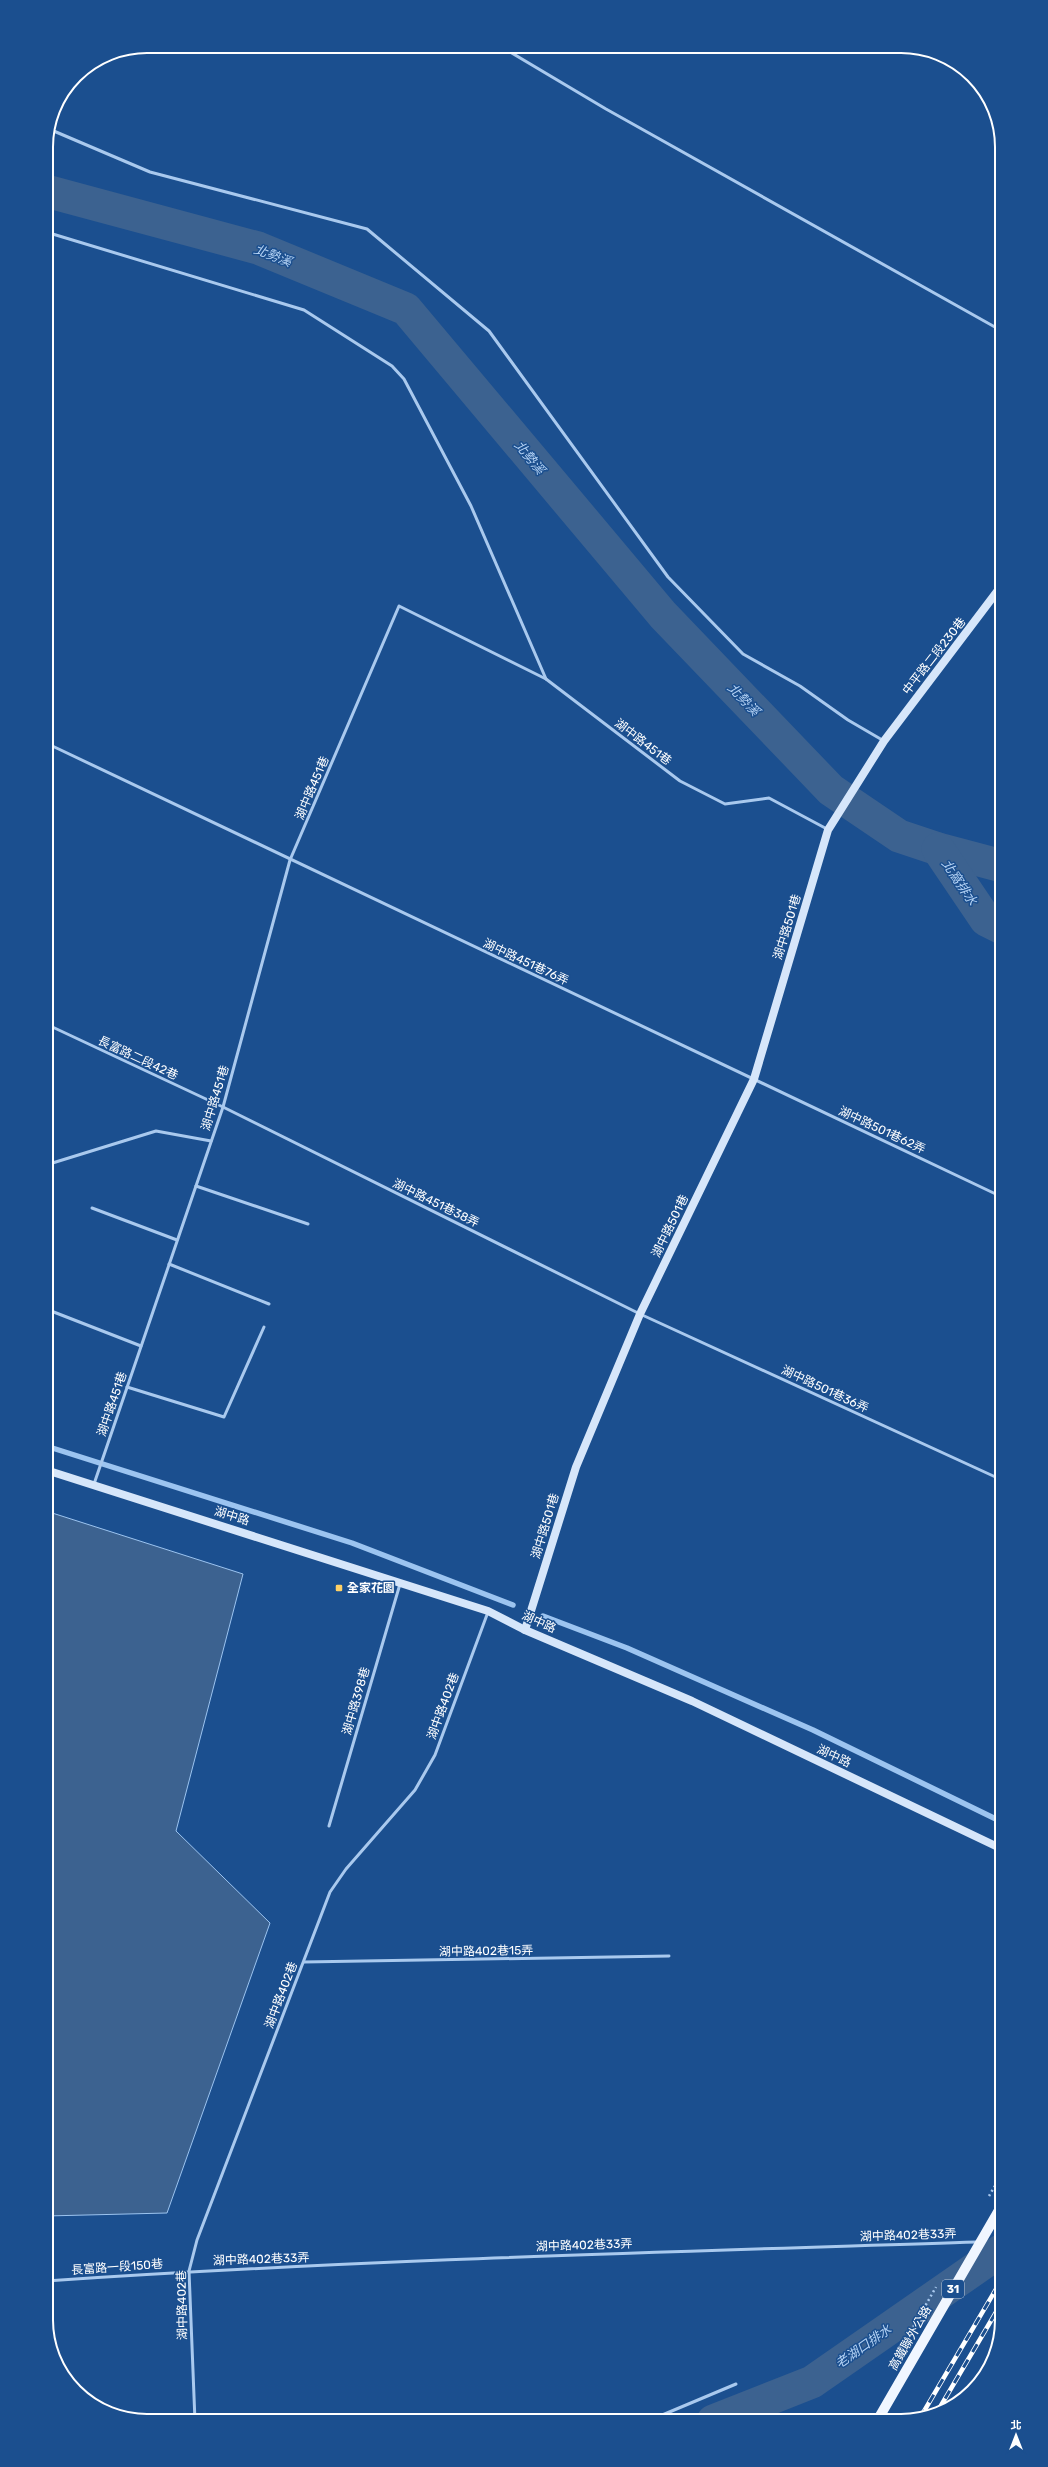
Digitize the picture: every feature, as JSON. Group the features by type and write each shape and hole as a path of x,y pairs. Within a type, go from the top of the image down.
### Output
{"main road":[{"name":"高鐵聯外公路","path":"881,2414 995,2217"}],"street":[{"name":"中平路二段230巷","path":"828,830 884,741 995,602"},
{"name":"湖中路501巷","path":"525,1630 576,1466 640,1314 754,1079 828,830"},
{"name":"湖中路","path":"53,1472 488,1611 525,1630 692,1701 995,1846"}],"lane":[{"path":"512,53 606,109 995,327"},
{"path":"55,131 150,172 367,229 489,331 668,577 743,654 800,686 848,720 884,741"},
{"path":"53,234 304,310 392,366 404,380 471,506 546,679"},
{"name":"湖中路451巷","path":"94,1485 223,1108 290,860 400,606 546,679 680,781 725,804 769,798 828,830"},
{"name":"湖中路451巷76弄","path":"53,746 754,1079"},
{"name":"長富路二段42巷","path":"53,1027 223,1108"},
{"name":"湖中路501巷62弄","path":"754,1079 995,1194"},
{"name":"湖中路451巷38弄","path":"223,1108 640,1314"},
{"path":"53,1163 156,1131 211,1141"},
{"path":"196,1186 308,1224"},
{"path":"92,1208 177,1240"},
{"path":"169,1264 269,1304"},
{"path":"53,1312 141,1346"},
{"name":"湖中路501巷36弄","path":"640,1314 995,1477"},
{"path":"127,1386 224,1417 264,1326"},
{"name":"湖中路398巷","path":"329,1826 401,1582"},
{"name":"湖中路402巷","path":"195,2414 189,2271 197,2240 330,1892 346,1869 415,1790 435,1755 488,1611"},
{"name":"湖中路402巷15弄","path":"304,1962 669,1956"},
{"name":"湖中路402巷33弄","path":"189,2271 558,2255 981,2242"},
{"name":"長富路一段150巷","path":"53,2281 189,2271"},
{"path":"665,2414 736,2384"}],"path":[{"path":"902,2345 938,2284"}],"water":[{"path":"53,1513 243,1574 176,1831 270,1923 167,2213 53,2216"}],"waterway":[{"name":"北勢溪","path":"53,193 258,248 406,309 663,615 831,790 899,836 938,849 995,864"},
{"name":"北窩排水","path":"938,849 986,920 995,924"},
{"path":"53,1448 352,1543 513,1605"},
{"path":"543,1616 627,1648 813,1730 995,1819"},
{"name":"老湖口排水","path":"731,2414 812,2382 995,2255"}],"railway":[{"path":"924,2411 995,2291"},
{"path":"942,2404 995,2314"}],"place":[{"name":"全家花園","path":"339,1588"}]}
